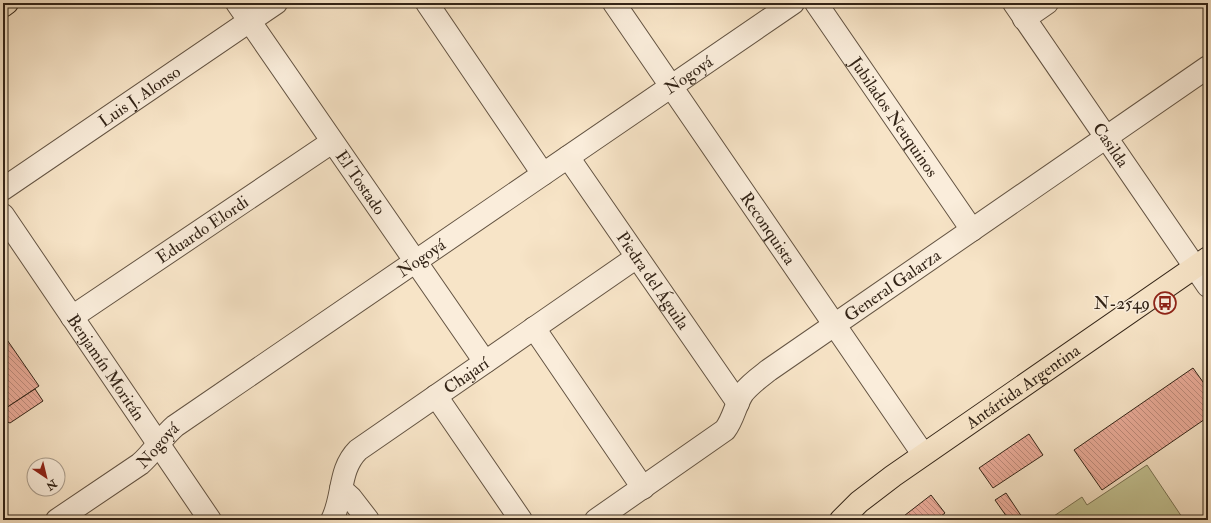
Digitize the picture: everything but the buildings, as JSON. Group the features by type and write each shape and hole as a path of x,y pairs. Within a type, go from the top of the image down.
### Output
{"main road":[{"path":"3,6 7,3"},
{"name":"Antártida Argentina","path":"841,520 876,489 923,454 1201,262"}],"street":[{"name":"El Tostado","path":"237,3 485,362"},
{"name":"Luis J. Alonso","path":"3,189 276,3"},
{"path":"427,3 543,174"},
{"name":"Reconquista","path":"614,3 923,454"},
{"name":"Nogoyá","path":"57,520 140,464 176,426 793,3"},
{"name":"Jubilados Neuquinos","path":"816,3 972,230"},
{"path":"1019,11 1047,3"},
{"name":"Casilda","path":"1019,11 1106,138 1201,262 1208,286"},
{"name":"General Galarza","path":"596,520 725,430 734,416 738,403 743,394 759,378 1208,67"},
{"name":"Eduardo Elordi","path":"72,317 332,142"},
{"name":"Piedra del Águila","path":"568,157 738,403"},
{"name":"Benjamín Moritán","path":"3,215 210,520"},
{"name":"Chajarí","path":"332,520 345,469 352,456 364,446 637,257"},
{"path":"534,328 643,488"},
{"path":"436,396 521,520"},
{"path":"341,489 352,498 368,520"}],"green space":[{"path":"1147,465 1184,520 1048,520 1082,497 1087,505"}],"place":[{"name":"N-2549","path":"1165,303"}]}
